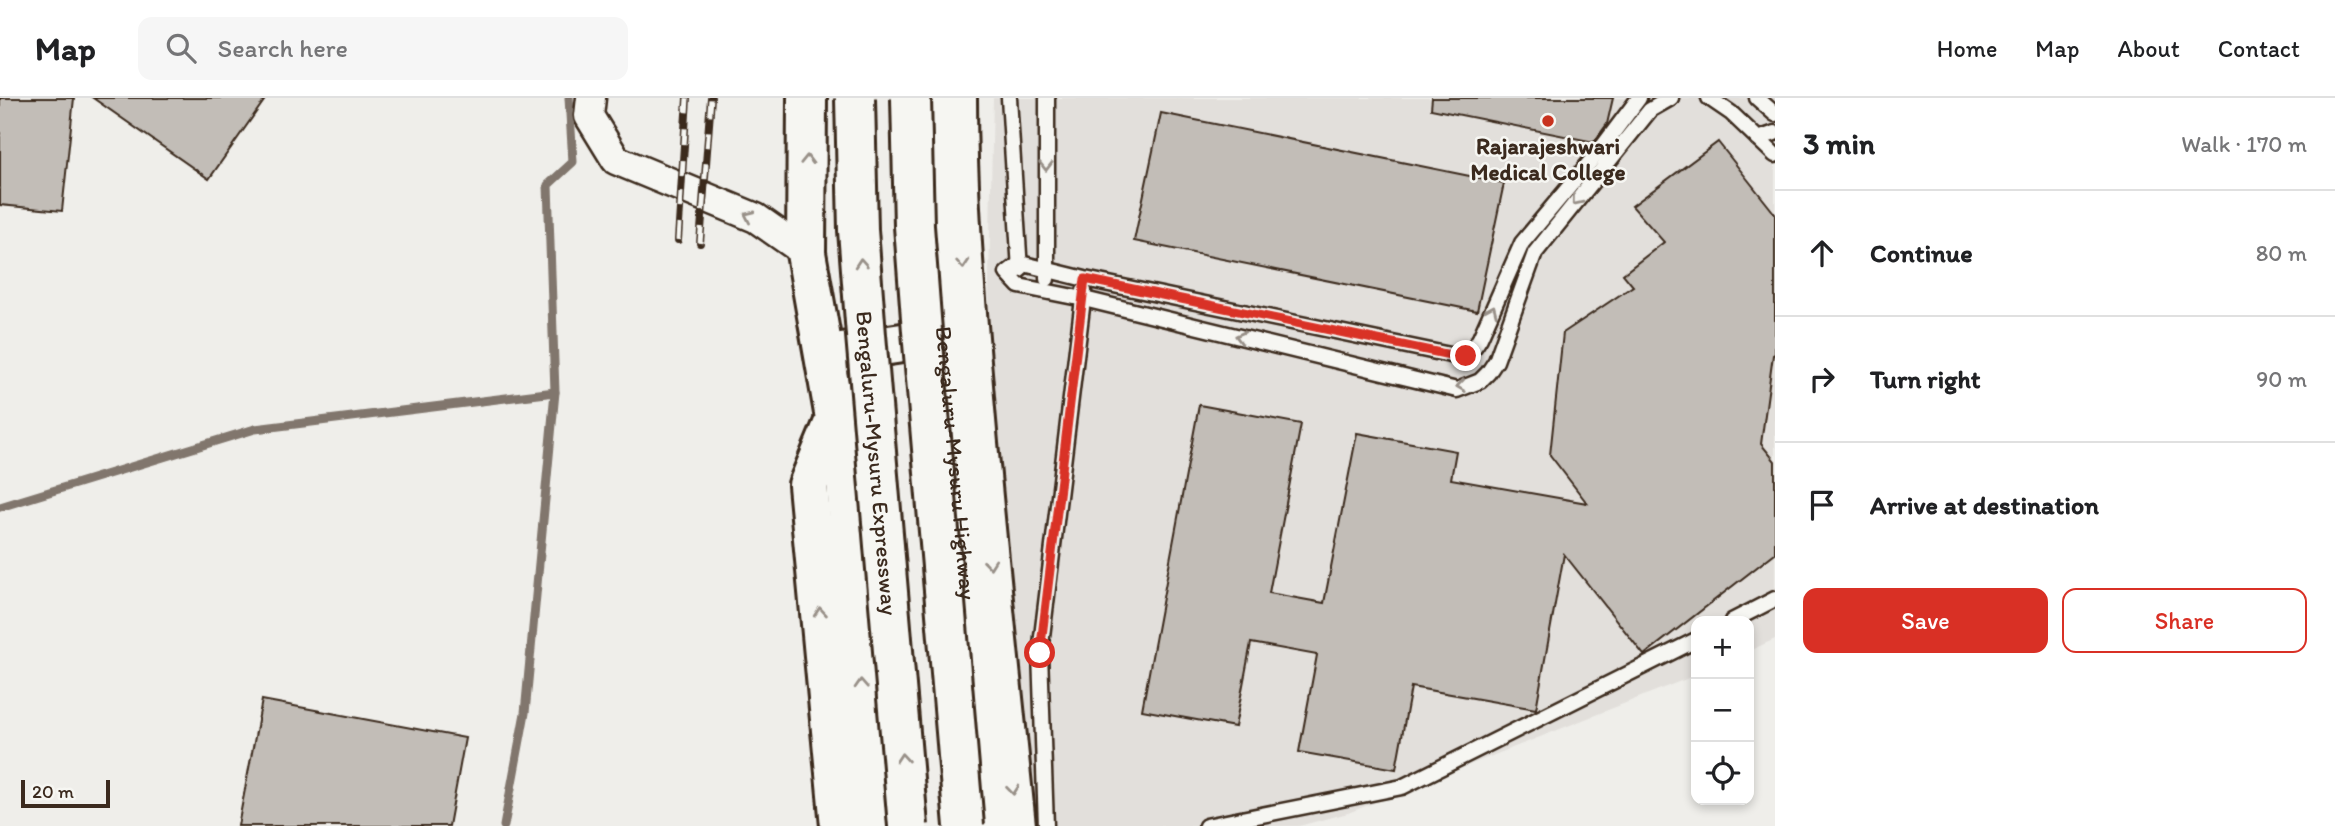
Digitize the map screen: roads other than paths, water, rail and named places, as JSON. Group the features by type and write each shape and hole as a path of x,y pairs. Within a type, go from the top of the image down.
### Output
{"main road":[{"name":"Bengaluru-Mysuru Expressway","path":"807,98 806,253 846,481 869,826"},
{"name":"Bengaluru-Mysuru Expressway","path":"855,98 859,230 866,335 908,826"},
{"path":"911,98 914,226 964,826"},
{"name":"Bengaluru-Mysuru Highway","path":"931,98 937,264 956,335 989,826"},
{"path":"957,98 956,335 1016,826"},
{"path":"824,355 956,335"},
{"name":"Bengaluru-Mysuru Expressway","path":"835,420 808,485 840,826"}],"street":[{"path":"591,98 589,116 616,160 755,218 806,253"}],"lane":[{"path":"1009,98 1020,262"},
{"path":"1047,98 1048,291"},
{"path":"1020,262 1085,279 1455,356 1466,356 1480,338 1522,243 1600,150 1639,98"},
{"path":"1020,262 1007,273 1019,286 1084,299 1457,390 1480,381 1496,360 1535,253 1650,110 1671,98"},
{"path":"1709,98 1731,113 1775,155"},
{"path":"1757,98 1775,114"},
{"path":"1758,139 1775,133"},
{"path":"1522,243 1535,253"},
{"path":"1046,826 1040,653 1085,279"},
{"path":"1742,616 1775,599"},
{"path":"1206,826 1402,787 1691,642"}],"waterway":[{"path":"555,392 548,185 573,162 569,98"},
{"path":"0,507 255,429 555,392 525,713 504,826"}],"railway":[{"path":"678,240 687,98"},
{"path":"700,243 711,98"}],"place":[{"name":"Rajarajeshwari Medical College","path":"1548,121"}]}
